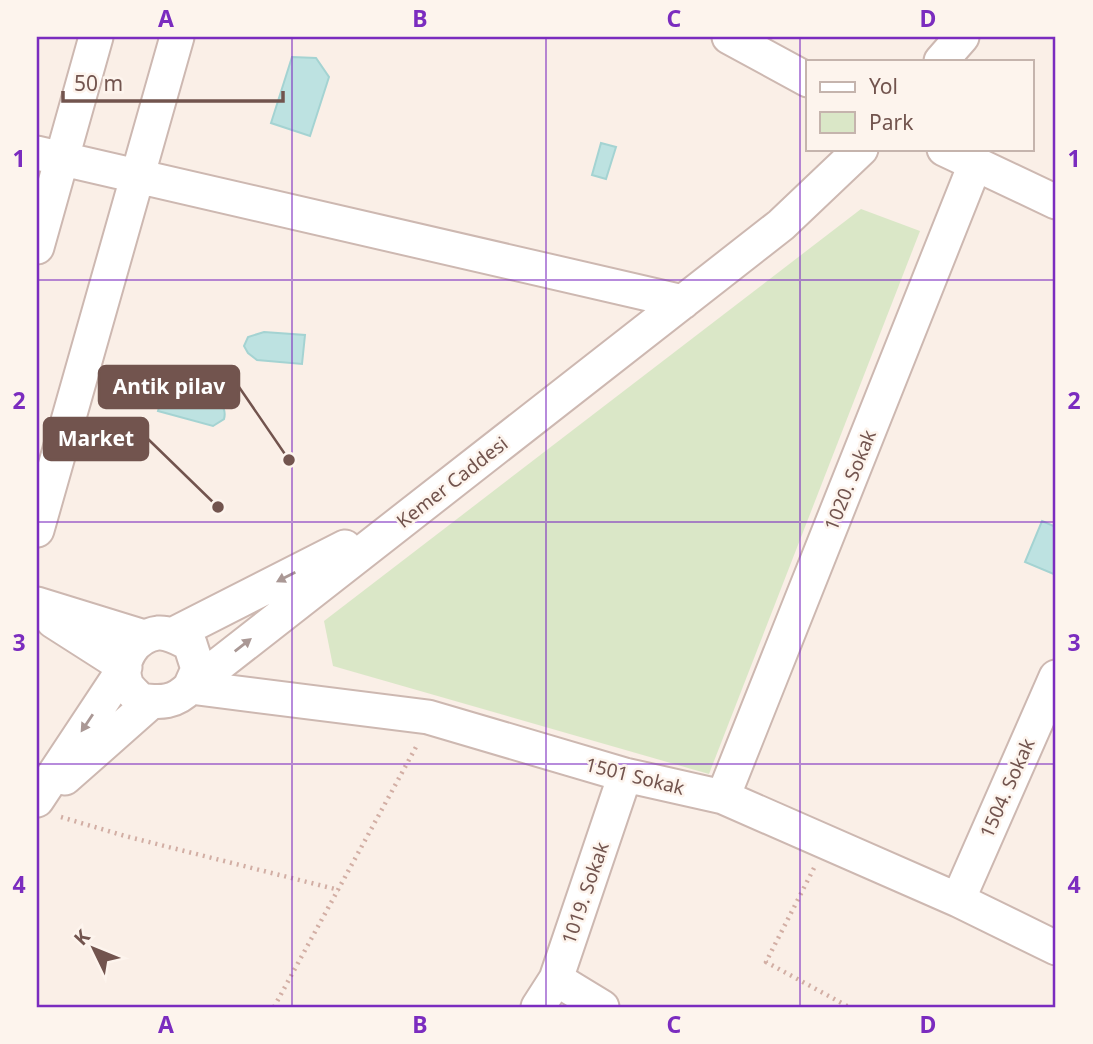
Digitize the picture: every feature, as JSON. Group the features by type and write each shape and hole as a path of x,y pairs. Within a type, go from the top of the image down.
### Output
{"street":[{"path":"37,247 50,156 96,37"},
{"path":"37,530 177,37"},
{"path":"729,37 806,79"},
{"path":"942,60 962,37"},
{"name":"Kemer Caddesi","path":"41,805 151,702 163,703 175,699 780,225 860,150"},
{"path":"946,150 1056,202"},
{"path":"50,156 683,302"},
{"name":"1020. Sokak","path":"723,797 976,162"},
{"path":"151,702 140,700 126,684 125,667 134,644 158,636 412,513"},
{"path":"37,604 190,644 198,669 190,687"},
{"path":"37,610 125,667"},
{"path":"41,805 125,667"},
{"name":"1504. Sokak","path":"958,900 1056,677"},
{"name":"1501 Sokak","path":"190,687 428,717 625,775 723,797 958,900 1056,948"},
{"name":"1019. Sokak","path":"538,1007 556,979 625,775"},
{"path":"556,979 603,1007"}],"path":[{"path":"274,1007 418,744 428,717"},
{"path":"41,805 125,836 339,890"},
{"path":"827,842 766,962 849,1007"}],"green space":[{"path":"861,209 920,231 709,774 333,666 324,621"}],"water":[{"path":"292,57 316,58 329,77 310,136 271,123"},
{"path":"601,143 616,147 606,179 592,175"},
{"path":"264,332 305,335 302,364 257,360 248,353 244,346 248,337"},
{"path":"166,384 194,390 213,398 224,410 224,419 213,426 158,411"},
{"path":"1042,521 1056,527 1056,575 1025,562"}],"place":[{"name":"Antik pilav","path":"289,460"},
{"name":"Market","path":"218,507"}]}
